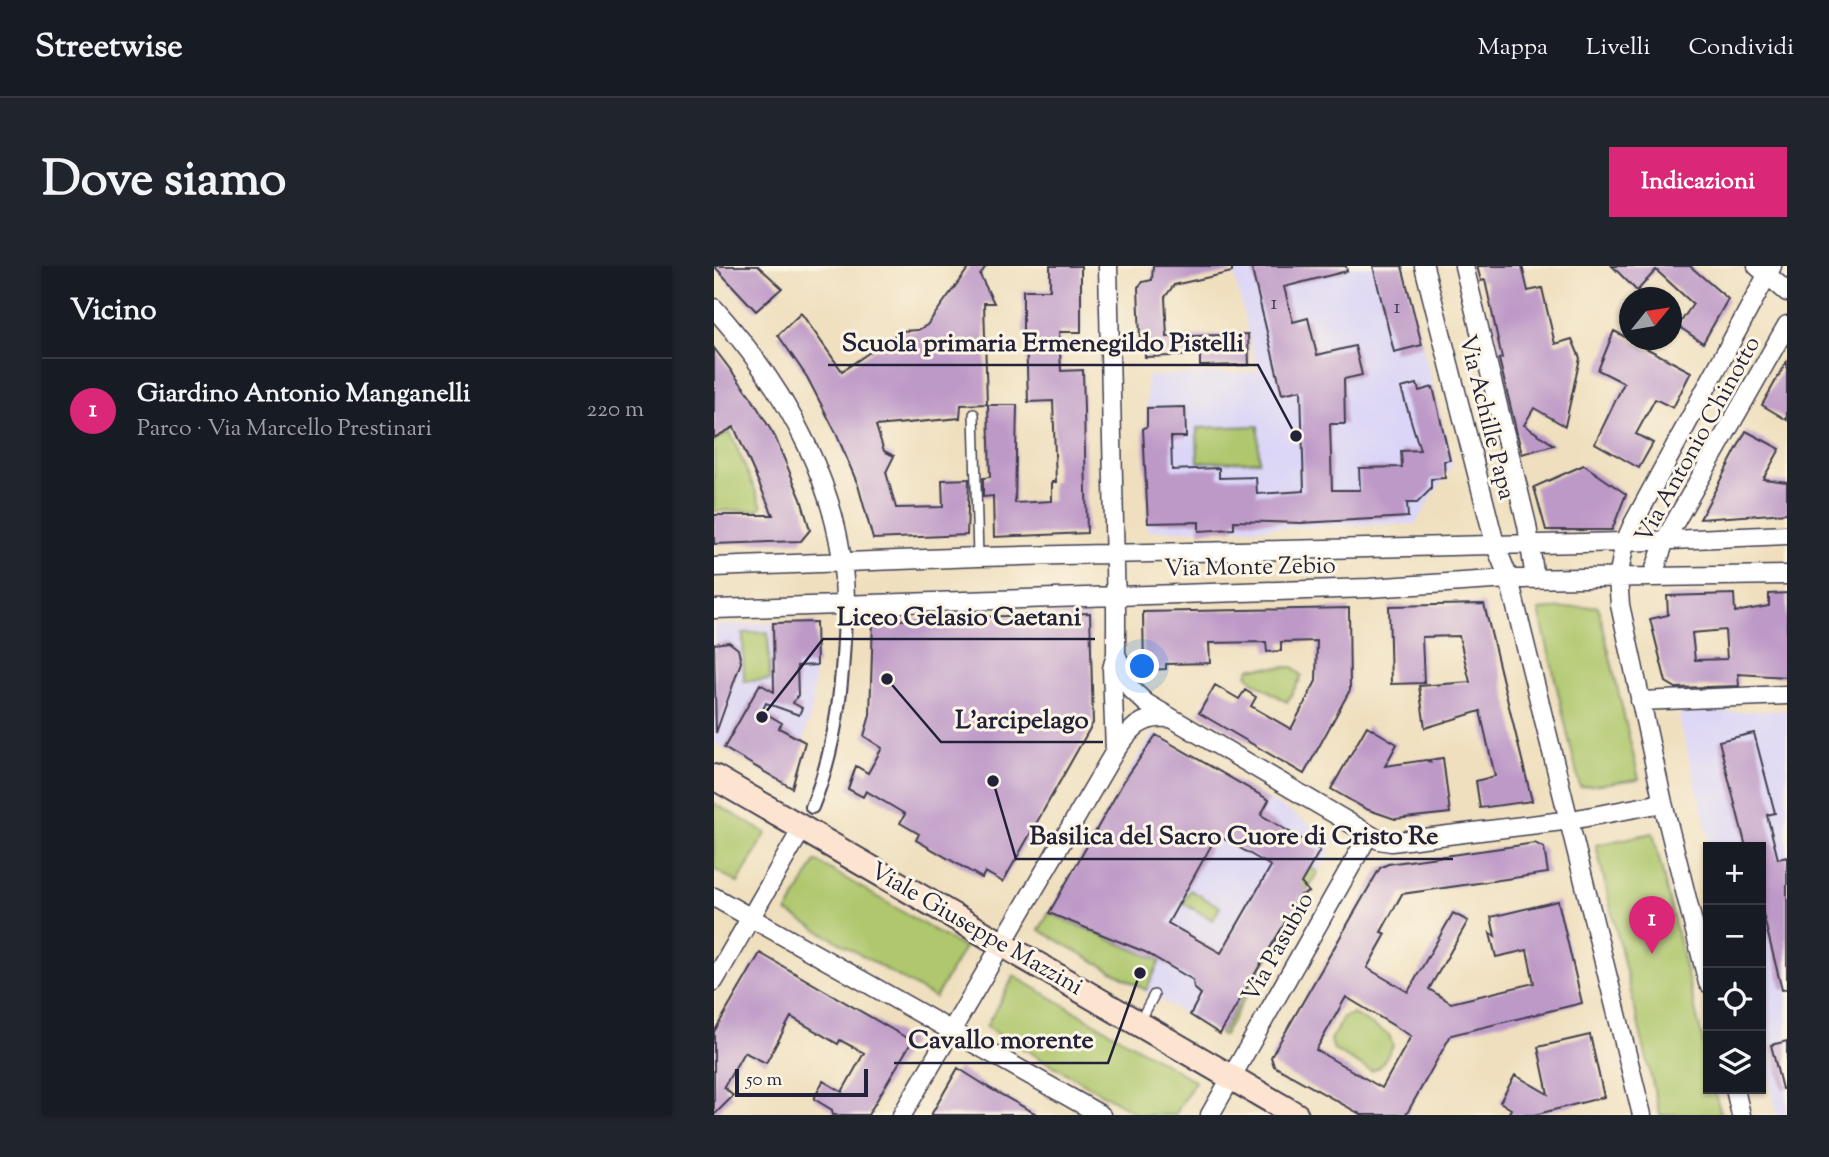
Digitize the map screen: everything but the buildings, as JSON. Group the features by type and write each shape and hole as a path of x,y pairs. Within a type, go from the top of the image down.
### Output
{"main road":[{"name":"Viale Giuseppe Mazzini","path":"714,777 808,817 1002,943 1296,1115"}],"street":[{"path":"1108,266 1115,555 1116,654 1112,669 1115,751"},
{"name":"Via Achille Papa","path":"1424,266 1495,544 1509,579 1571,820 1642,1115"},
{"name":"Via Achille Papa","path":"1464,266 1531,544 1535,579"},
{"path":"1765,269 1787,292"},
{"name":"Via Antonio Chinotto","path":"1704,968 1640,701 1620,605 1618,578 1625,542 1765,269"},
{"path":"714,308 760,363 790,413 831,508 844,562 845,605 844,662 835,729 808,817 714,981"},
{"name":"Via Antonio Chinotto","path":"1652,577 1666,538 1787,325"},
{"name":"Via Monte Zebio","path":"714,567 978,557 1625,542 1666,538 1787,535"},
{"name":"Via Monte Zebio","path":"714,609 1115,594 1369,588 1509,579 1787,575"},
{"path":"1116,654 1131,690 1169,718 1368,836 1391,842 1571,820 1663,803"},
{"path":"1640,701 1787,695"},
{"path":"902,1115 1115,751 1141,721 1153,717 1169,718"},
{"name":"Via Pasubio","path":"1210,1115 1368,836"},
{"path":"714,897 1101,1115"},
{"path":"1736,1094 1741,1115"}],"lane":[{"path":"974,414 978,557"},
{"path":"1139,1023 1154,995"}],"shaded area":[{"path":"1232,266 1402,266 1453,464 1415,524 1147,531 1147,376 1258,372"},
{"path":"816,622 813,705 792,788 714,743 714,625"},
{"path":"1787,710 1787,1115 1777,1115 1766,1070 1766,842 1710,842 1678,714"},
{"path":"1153,733 1337,839 1223,1036 1039,930 1121,787 1127,783 1123,781"}],"green space":[{"path":"1258,426 1259,461 1198,462 1197,428"},
{"path":"730,432 762,506 758,510 714,511 714,440"},
{"path":"1598,606 1639,779 1580,787 1539,610"},
{"path":"768,632 770,680 744,681 743,633"},
{"path":"1293,667 1302,676 1287,702 1254,682 1247,674 1250,668"},
{"path":"714,803 766,833 738,883 714,869"},
{"path":"1653,833 1703,1042 1703,1094 1715,1094 1721,1115 1660,1115 1596,845"},
{"path":"816,861 964,948 935,998 787,912"},
{"path":"1310,867 1318,872 1223,1036 1220,1034 1307,890 1300,883"},
{"path":"1190,890 1220,907 1213,920 1183,903"},
{"path":"1049,913 1160,961 1146,990 1039,930"},
{"path":"1014,976 1195,1081 1175,1115 1139,1115 986,1027"},
{"path":"1353,1014 1389,1035 1393,1046 1380,1067 1371,1071 1334,1050 1331,1040 1343,1017"}],"place":[{"name":"Scuola primaria Ermenegildo Pistelli","path":"1296,436"},
{"name":"L'arcipelago","path":"887,679"},
{"name":"Liceo Gelasio Caetani","path":"762,717"},
{"name":"Basilica del Sacro Cuore di Cristo Re","path":"993,781"},
{"name":"Giardino Antonio Manganelli","path":"1652,954"},
{"name":"Cavallo morente","path":"1140,973"}]}
